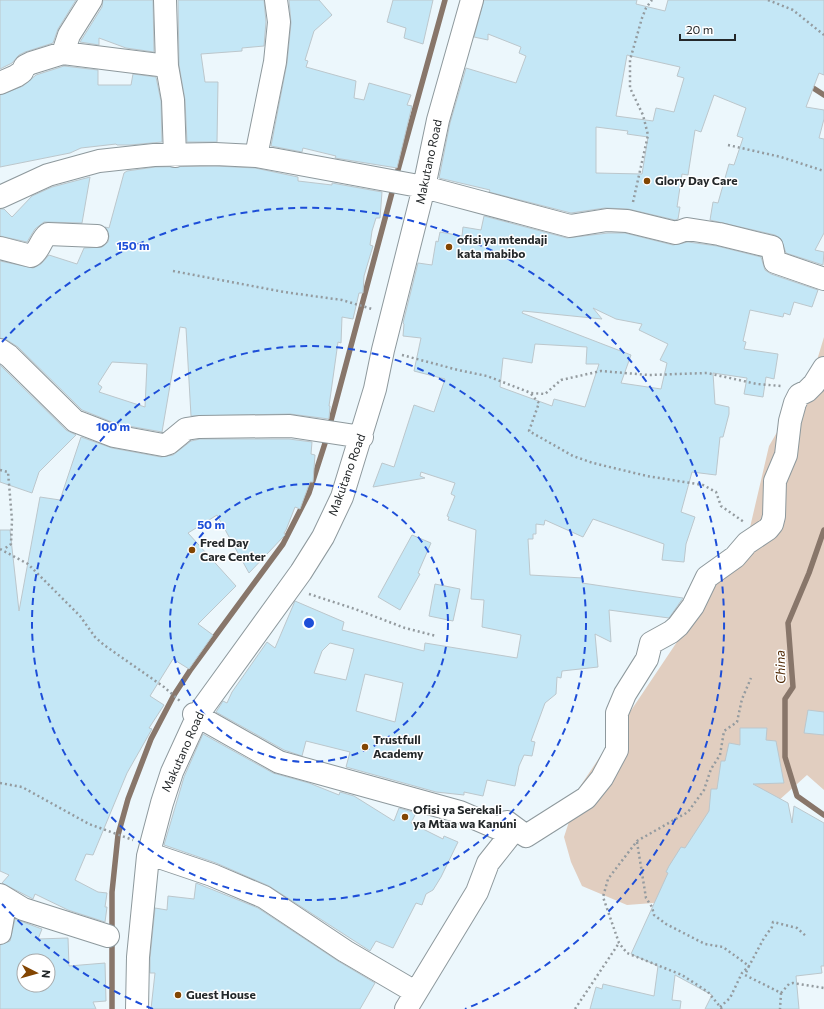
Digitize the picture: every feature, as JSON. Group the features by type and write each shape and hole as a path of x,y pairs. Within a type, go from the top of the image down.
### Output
{"street":[{"path":"63,53 69,35 91,0"},
{"path":"165,0 167,66 173,100 175,156"},
{"path":"256,156 275,62 279,22 276,0"},
{"name":"Makutano Road","path":"137,1009 138,956 149,851 172,772 196,715 290,588 326,531 342,497 362,437 375,389 383,350 424,187 438,120 472,0"},
{"path":"0,83 16,76 22,72 25,66 31,63 63,53 167,66"},
{"path":"0,197 48,175 83,165 154,155 175,156 215,154 256,156 424,187 570,226 608,220 628,221 676,233 687,229 719,234 772,247 775,262 824,279"},
{"path":"0,248 31,256 37,252 48,234 97,236"},
{"path":"0,350 10,356 75,421 121,438 163,445 169,443 186,429 244,426 290,426 362,437"},
{"path":"511,834 507,822 526,836 586,798 602,778 617,750 617,713 625,694 647,659 651,643 675,630 693,606 707,577 735,557 747,543 768,529 774,520 775,481 785,458 790,421 795,403 799,395 807,391 824,368"},
{"path":"196,715 279,762 460,812 511,834"},
{"path":"149,851 150,854 181,863 264,897 345,952 411,1001 477,892 488,863 511,834"},
{"path":"0,933 3,898 24,909 108,936"}],"path":[{"path":"628,221 648,135 643,115 630,88 630,60 642,18 646,8 652,0"},
{"path":"768,0 793,10 824,35"},
{"path":"728,145 781,157 824,170"},
{"path":"173,271 284,292 342,300 392,315"},
{"path":"383,350 458,370 487,376 531,393 546,394 561,380 601,371 649,375 707,373 756,384 787,387 799,395"},
{"path":"531,393 539,403 529,431 573,456 593,463 647,476 703,485 716,492 721,506 760,533"},
{"path":"0,470 8,472 12,520 11,544 2,549"},
{"path":"2,549 28,564 80,616 95,637 104,645 164,687 196,715"},
{"path":"290,588 355,609 405,628 436,636"},
{"path":"749,966 742,974 728,1001 721,1008 708,992 688,978 627,953 619,943 603,897 608,879 637,841 688,812 704,790 710,769 720,755 724,731 737,722 742,699 751,678"},
{"path":"0,784 22,787 89,824 149,851"},
{"path":"637,841 646,898 652,907 654,915 666,924 705,944 723,947 749,966"},
{"path":"781,993 745,975 749,966 764,938 772,927 773,922 797,928 807,937"},
{"path":"574,1009 619,943"},
{"path":"780,1009 781,993 789,984 793,983 824,988"}],"shaded area":[{"path":"824,337 824,790 807,775 666,902 627,905 582,886 571,862 564,837 581,785 748,536 769,446 815,367"}],"building":[{"path":"0,0 76,0 58,29 53,43 25,52 19,55 12,63 0,69"},
{"path":"103,0 153,0 154,52 126,48 99,38 99,45 80,42 102,7"},
{"path":"178,0 264,0 266,22 264,46 242,48 242,51 201,54 205,82 218,82 217,142 187,142 185,100 179,65"},
{"path":"289,0 319,0 332,15 314,31 305,60 308,61 306,67 356,81 354,98 364,100 369,83 411,95 407,105 412,106 397,168 335,158 336,156 303,148 302,152 271,146 287,63 291,23"},
{"path":"393,0 433,0 423,44 404,38 406,28 387,22"},
{"path":"484,0 637,0 636,4 665,11 668,0 824,0 824,75 819,73 806,107 824,110 824,119 819,138 824,139 824,233 815,250 824,252 823,265 786,253 781,239 775,235 710,220 713,202 718,203 729,164 734,165 743,138 737,136 746,108 714,95 701,132 695,130 688,175 682,174 677,207 680,207 678,219 675,220 628,209 605,208 571,213 489,192 490,190 439,178 450,123 466,68 516,83 526,56 519,53 521,47 488,34 488,40 474,37","holes":["627,55 680,67 677,76 684,78 674,112 656,108 653,121 616,116","596,127 628,131 627,134 648,137 642,174 596,173"]},
{"path":"64,66 98,70 98,85 131,85 133,74 156,77 161,101 162,142 130,145 116,144 81,148 70,153 0,167 0,95 23,86 36,75"},
{"path":"215,166 255,168 298,177 298,181 332,185 332,183 382,192 380,218 376,218 372,231 370,245 373,246 364,276 363,293 359,293 353,319 342,317 341,343 338,342 329,406 329,419 290,414 191,416 186,328 180,327 162,432 117,424 82,410 18,347 7,340 0,338 0,261 33,268 41,264 49,255 77,264 84,248 102,247 108,242 109,236 105,227 109,228 124,173 127,171 155,167","holes":["112,362 147,364 145,407 99,392 102,387 98,384"]},
{"path":"90,177 82,223 44,222 35,229 27,242 0,236 0,209 4,209 12,217 32,196 52,187"},
{"path":"484,216 567,238 608,233 625,233 673,245 688,242 717,246 761,257 765,270 771,274 818,290 812,307 794,302 790,315 784,313 783,317 750,310 743,341 746,342 744,349 778,354 774,379 766,377 763,397 744,394 747,378 713,373 715,404 729,407 729,414 723,437 720,437 716,475 692,472 681,512 695,517 686,544 684,562 662,560 664,544 593,519 583,537 545,520 544,525 536,524 536,534 533,534 533,539 528,539 530,575 583,578 582,583 683,598 669,618 609,610 611,642 595,634 598,667 562,671 561,678 557,677 556,694 545,703 531,741 535,742 532,756 524,755 519,766 515,786 487,780 483,796 464,792 464,795 436,792 346,767 350,752 306,741 302,756 284,750 216,712 223,701 227,703 232,692 267,642 275,648 295,601 344,622 342,630 361,635 424,651 425,643 517,658 521,635 482,627 484,600 471,599 476,530 448,520 449,517 447,516 455,496 451,494 455,483 421,472 420,476 425,478 373,487 382,463 394,467 414,405 434,412 445,379 414,371 421,338 403,336 403,323 418,263 432,265 436,241 438,242 440,232 462,236 463,227 481,230","holes":["593,308 616,319 642,324 639,330 668,344 660,360 667,363 661,389 621,383 631,355 522,313 523,311 602,319","535,344 587,347 586,364 599,364 585,407 554,399 552,406 500,387 503,358 532,363","330,643 354,649 346,680 314,673 322,651","365,674 403,683 395,722 356,711"]},
{"path":"0,365 66,430 76,435 39,472 32,493 0,482"},
{"path":"81,437 112,448 161,457 173,455 191,441 200,439 289,439 312,442 311,454 315,455 313,482 310,482 300,509 295,507 284,533 285,535 249,573 217,515 188,533 236,586 198,624 213,635 189,669 173,659 150,696 164,705 149,728 152,729 127,773 93,855 86,854 75,880 98,892 107,893 105,922 68,910 35,894 33,899 2,883 9,875 0,871 0,530 10,530 19,611 40,497 60,500"},
{"path":"412,535 431,543 418,573 420,574 400,610 378,597"},
{"path":"435,584 460,589 453,621 429,616"},
{"path":"808,710 824,712 824,735 804,733"},
{"path":"740,728 767,728 766,740 776,741 784,783 753,784 788,803 792,823 794,806 824,823 824,966 821,966 822,973 796,976 799,1009 705,1009 712,995 675,975 672,1000 681,1001 680,1009 590,1009 596,987 602,989 603,984 654,996 658,966 631,954 668,873 666,872 669,866 681,847 685,848 709,811 711,789 717,789 721,761 725,761 729,743 740,745"},
{"path":"203,734 273,773 309,783 339,795 340,792 354,796 394,821 399,808 416,813 411,823 443,839 444,836 458,842 433,890 426,894 422,905 416,903 393,948 376,941 370,951 269,886 216,863 164,845 184,777"},
{"path":"196,883 258,908 338,961 375,983 360,1009 151,1009 155,973 150,973 150,958 155,908 167,910 168,896 194,899"},
{"path":"15,919 42,929 38,939 68,938 69,966 105,963 106,1001 93,1002 96,1009 0,1009 0,945 10,941"}],"waterway":[{"path":"396,177 445,0"},
{"path":"807,84 824,95"},
{"path":"329,428 394,185"},
{"path":"112,1009 112,892 118,835 128,799 151,739 174,695 191,669 283,544 309,493 327,437"},
{"name":"China","path":"824,530 809,573 788,623 793,687 785,699 785,757 797,796 824,815"}],"place":[{"name":"Glory Day Care","path":"647,181"},
{"name":"ofisi ya mtendaji kata mabibo","path":"449,247"},
{"name":"Fred Day Care Center","path":"192,550"},
{"name":"Trustfull Academy","path":"365,747"},
{"name":"Ofisi ya Serekali ya Mtaa wa Kanuni","path":"405,817"},
{"name":"Guest House","path":"178,995"}]}
